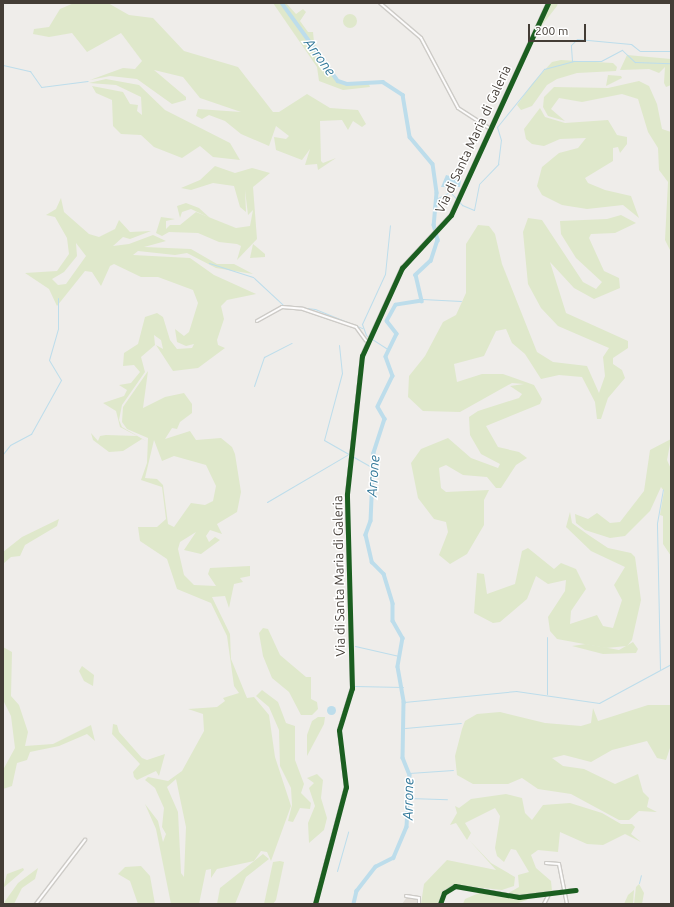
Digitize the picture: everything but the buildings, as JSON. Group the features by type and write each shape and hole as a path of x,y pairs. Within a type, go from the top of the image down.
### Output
{"street":[{"path":"380,3 421,38 458,108 491,129"},
{"name":"Via di Santa Maria di Galeria","path":"315,904 346,787 339,730 352,688 347,494 361,361 368,338 402,268 439,229 457,202 548,3"},
{"path":"257,321 282,307 306,309 356,327 368,338"},
{"path":"36,904 80,852 85,840"},
{"path":"546,863 559,864 566,904"},
{"path":"440,904 444,893 455,886 505,897 549,894 576,890"},
{"path":"544,904 549,894"},
{"path":"406,896 419,898 419,904"}],"shaded area":[{"path":"407,897 417,898 418,904 402,904"}],"green space":[{"path":"74,3 108,3 129,15 153,18 184,51 238,67 273,112 279,112 307,94 330,108 358,110 366,124 362,127 353,121 348,130 342,120 320,121 321,161 323,163 336,158 318,170 317,164 305,165 310,149 302,160 276,150 274,137 286,139 289,136 276,126 269,146 241,134 225,121 209,115 202,119 196,116 198,109 241,112 200,98 183,77 154,70 186,97 186,100 172,104 137,79 110,76 90,80 123,68 135,69 142,61 121,33 87,52 72,33 49,37 33,34 34,29 49,27 60,9"},
{"path":"273,3 286,3 296,14 303,9 306,12 300,21 308,32 313,32 314,42 336,80 344,85 368,82 370,87 343,90 319,81 317,67"},
{"path":"548,3 558,3 539,29"},
{"path":"350,14 355,16 357,21 355,26 350,28 345,26 343,21 345,16"},
{"path":"627,55 671,59 671,85 666,87 664,83 665,67 659,73 649,69 620,70"},
{"path":"561,60 613,63 617,67 616,71 577,73 557,79 547,85 532,106 521,110 517,105 532,84 552,62"},
{"path":"608,75 621,76 622,78 606,86"},
{"path":"106,79 139,85 165,110 230,143 240,160 213,157 200,146 182,158 154,147 141,135 121,134 113,126 112,100 96,93 92,86 123,92 130,104 138,105 137,111 142,115 141,97 116,85 89,83"},
{"path":"639,81 649,86 657,104 662,129 671,132 671,252 665,240 668,182 659,170 658,148 648,132 638,99 622,94 582,102 559,98 551,109 565,121 548,116 543,107 544,97 554,87 608,88"},
{"path":"540,108 545,117 565,123 608,120 617,135 627,137 627,144 620,153 618,147 613,148 613,161 585,178 588,183 605,190 631,196 639,218 623,205 587,209 562,205 542,195 537,186 542,167 559,153 578,148 586,138 560,139 544,146 532,144 526,139 524,129"},
{"path":"215,166 235,173 252,168 270,173 253,187 257,239 237,260 241,246 237,244 219,242 198,233 169,232 162,236 156,233 161,217 175,219 166,221 166,229 170,225 180,225 196,212 236,228 250,226 253,210 248,215 245,190 246,212 240,207 234,186 213,183 191,190 181,188 200,180"},
{"path":"61,198 64,212 89,234 99,237 115,229 119,220 130,232 151,231 130,239 123,237 113,246 129,244 153,235 166,241 144,247 191,249 217,264 234,264 253,274 216,268 187,253 175,255 138,251 133,255 190,258 214,275 256,294 227,300 221,306 224,319 217,340 218,345 225,348 198,368 173,371 156,345 163,349 161,340 154,335 155,345 141,357 145,372 122,405 119,420 122,427 146,441 142,439 123,451 109,452 93,440 91,433 98,441 100,436 106,435 137,436 120,427 116,411 103,403 124,396 127,390 119,385 131,383 140,372 134,365 123,366 124,353 138,344 145,317 157,313 163,317 170,340 177,349 192,348 194,344 186,346 177,342 175,329 184,336 189,332 198,303 193,290 158,277 141,277 114,264 110,266 101,286 92,272 85,271 57,306 49,289 25,273 57,271 69,254 67,238 55,217 46,215 56,209","holes":["76,243 86,256 66,284 58,285 52,279 64,272 77,256"]},
{"path":"186,203 199,208 210,218 191,209 182,212 180,218 177,206"},
{"path":"621,215 636,223 615,233 591,234 589,238 604,271 619,278 620,288 594,299 574,288 550,262 566,313 628,341 628,348 613,358 613,364 622,370 625,378 608,398 601,419 597,419 595,402 582,377 559,375 541,379 525,354 512,343 506,329 496,331 484,356 454,364 457,382 482,374 503,374 534,385 542,399 540,404 486,426 498,447 519,452 527,458 516,465 501,488 496,488 487,477 463,475 446,465 439,468 441,488 446,492 489,490 484,500 484,525 467,554 450,564 439,555 448,532 446,522 434,519 418,498 411,463 421,449 448,438 471,458 498,468 500,464 481,454 470,435 469,417 478,411 519,398 522,394 510,386 524,384 512,383 460,412 423,411 408,397 409,376 425,356 443,322 456,315 466,293 466,244 478,225 489,226 495,234 502,264 537,352 553,362 587,366 599,393 605,376 603,357 609,348 558,326 541,308 528,284 523,232 528,218 542,220 583,282 596,289 602,282 576,258 561,234 560,221 607,219"},
{"path":"253,244 265,254 265,257 250,258"},
{"path":"148,371 143,408 165,397 184,393 192,404 192,413 180,422 177,429 172,428 165,439 190,431 196,440 221,438 232,447 235,454 241,492 237,512 217,524 222,534 210,530 206,536 209,542 215,537 220,540 201,554 184,550 196,532 180,542 178,549 184,575 194,585 216,586 208,574 210,568 250,566 250,576 240,578 243,582 234,584 229,608 225,596 212,597 230,634 231,659 247,698 254,697 269,715 275,757 291,806 271,861 267,852 261,851 254,861 217,869 211,878 211,869 206,870 199,904 171,904 156,829 145,804 158,821 163,842 166,834 162,827 164,808 155,788 145,780 148,777 168,781 182,771 204,731 203,714 188,709 217,707 225,701 223,698 239,693 234,686 227,636 211,603 177,589 167,559 140,541 138,527 157,527 166,519 162,487 141,480 147,463 148,438 127,429 122,422 123,407","holes":["154,440 162,461 174,456 206,465 216,486 213,501 205,505 191,503 174,527 168,524 163,485 157,479 145,478","176,779 186,827 184,877 181,873 178,812 167,787"]},
{"path":"671,439 667,460 671,469 671,556 663,544 663,516 660,515 664,491 661,487 650,511 625,536 610,538 585,530 576,523 575,514 588,519 597,513 610,523 620,522 644,491 650,450"},
{"path":"570,512 572,523 587,534 608,548 631,553 635,557 641,600 632,640 627,646 606,648 557,639 550,631 548,617 565,591 566,580 548,584 536,576 527,599 500,622 493,623 474,613 477,573 484,574 487,594 515,584 522,551 528,548 554,569 561,563 576,569 586,589 571,611 570,624 597,615 603,626 613,628 622,600 614,585 625,567 591,551 566,527"},
{"path":"59,519 57,526 25,545 20,556 11,557 3,564 3,552 22,537"},
{"path":"263,628 268,629 280,655 306,677 311,677 311,699 317,702 318,709 312,715 301,715 289,692 272,678 263,656 259,633"},
{"path":"633,642 638,649 636,653 603,654 572,646 586,644 619,650"},
{"path":"3,647 12,652 11,696 19,705 28,732 25,746 53,744 91,725 95,741 87,734 59,746 30,752 27,760 17,763 12,786 3,789 3,770 15,748 11,716 4,702"},
{"path":"82,666 94,675 93,686 84,681 79,671"},
{"path":"262,690 278,702 286,723 295,726 295,760 304,784 301,793 311,803 310,809 300,808 293,822 288,821 292,805 291,788 280,766 279,730 269,707 256,696"},
{"path":"648,705 671,705 671,745 666,760 657,758 647,741 612,750 591,762 564,755 552,758 563,766 584,769 615,784 638,774 643,792 649,798 647,807 657,812 639,811 629,820 619,820 571,794 538,789 522,778 508,784 473,784 457,775 455,756 462,729 465,721 477,714 500,712 545,723 581,726 591,723 593,708 598,721"},
{"path":"318,717 325,717 324,724 307,756 307,735 312,721"},
{"path":"113,724 117,725 119,732 142,758 147,760 165,754 159,776 156,771 137,780 134,777 133,772 140,764 112,734"},
{"path":"317,774 323,780 321,798 327,818 324,830 309,843 308,823 315,806 309,788 314,783 307,778"},
{"path":"506,794 522,798 525,813 532,820 543,805 570,803 602,813 621,824 632,824 635,827 631,834 641,842 625,834 603,845 587,844 560,832 558,852 538,850 531,855 536,868 551,881 552,891 527,896 505,895 519,887 518,875 529,872 516,850 511,849 504,862 497,856 495,848 500,816 495,808 465,823 471,833 467,840 456,823 450,825 457,813 455,806 459,808 471,799"},
{"path":"469,840 491,863 515,877 514,886 502,890 455,885 443,892 439,904 421,904 424,884 447,860 496,870"},
{"path":"263,854 269,859 246,877 235,904 217,904 220,888"},
{"path":"273,862 284,862 276,900 273,904 264,904"},
{"path":"141,866 150,876 155,904 138,904 130,881 118,874 125,867"},
{"path":"23,868 24,870 3,888 7,874"},
{"path":"38,868 35,879 22,888 14,904 3,904 18,883"},
{"path":"639,884 644,893 642,904 634,904 636,887"},
{"path":"634,890 633,904 624,904 628,895"},
{"path":"479,893 528,899 515,904 463,904 465,899"}],"water":[{"path":"446,175 461,179 460,187 441,187"},
{"path":"331,705 336,710 331,715 326,710"}],"waterway":[{"name":"Arrone","path":"282,3 338,81 347,84 383,82 403,95 410,137 433,164 437,193 434,225 438,240 431,261 416,275 422,301 396,305 387,321 397,334 386,357 393,376 378,407 385,419 374,453 371,521 366,535 372,562 384,574 393,604 393,621 403,638 398,667 404,702 403,758 410,775 407,827 394,858 376,867 357,891 354,904"},
{"path":"572,61 571,45 577,39 631,44 640,51 671,51"},
{"path":"438,198 450,192 462,205 474,210 479,184 498,164 501,140 497,127 544,69 573,61 601,61 622,50 635,62 670,63"},
{"path":"3,65 30,71 41,87 88,81"},
{"path":"389,350 366,335 362,324 385,274 390,225"},
{"path":"209,263 253,277 283,305 315,309 362,328"},
{"path":"3,454 10,445 31,434 61,380 49,360 58,328 58,298"},
{"path":"422,299 461,301"},
{"path":"254,386 264,357 292,343"},
{"path":"339,345 342,373 324,440 373,468"},
{"path":"267,502 347,455"},
{"path":"660,669 657,523 663,490"},
{"path":"547,637 547,694"},
{"path":"355,646 399,656"},
{"path":"404,702 516,691 599,703 671,664"},
{"path":"355,686 403,687"},
{"path":"405,728 461,723"},
{"path":"409,773 453,770"},
{"path":"409,798 447,799"},
{"path":"337,871 348,832"},
{"path":"639,883 641,875"}],"cycle path":[{"path":"315,904 346,787 339,730 352,688 347,494 362,356 402,268 451,215 548,3"},
{"path":"440,904 444,893 455,886 519,897 576,890"}]}
